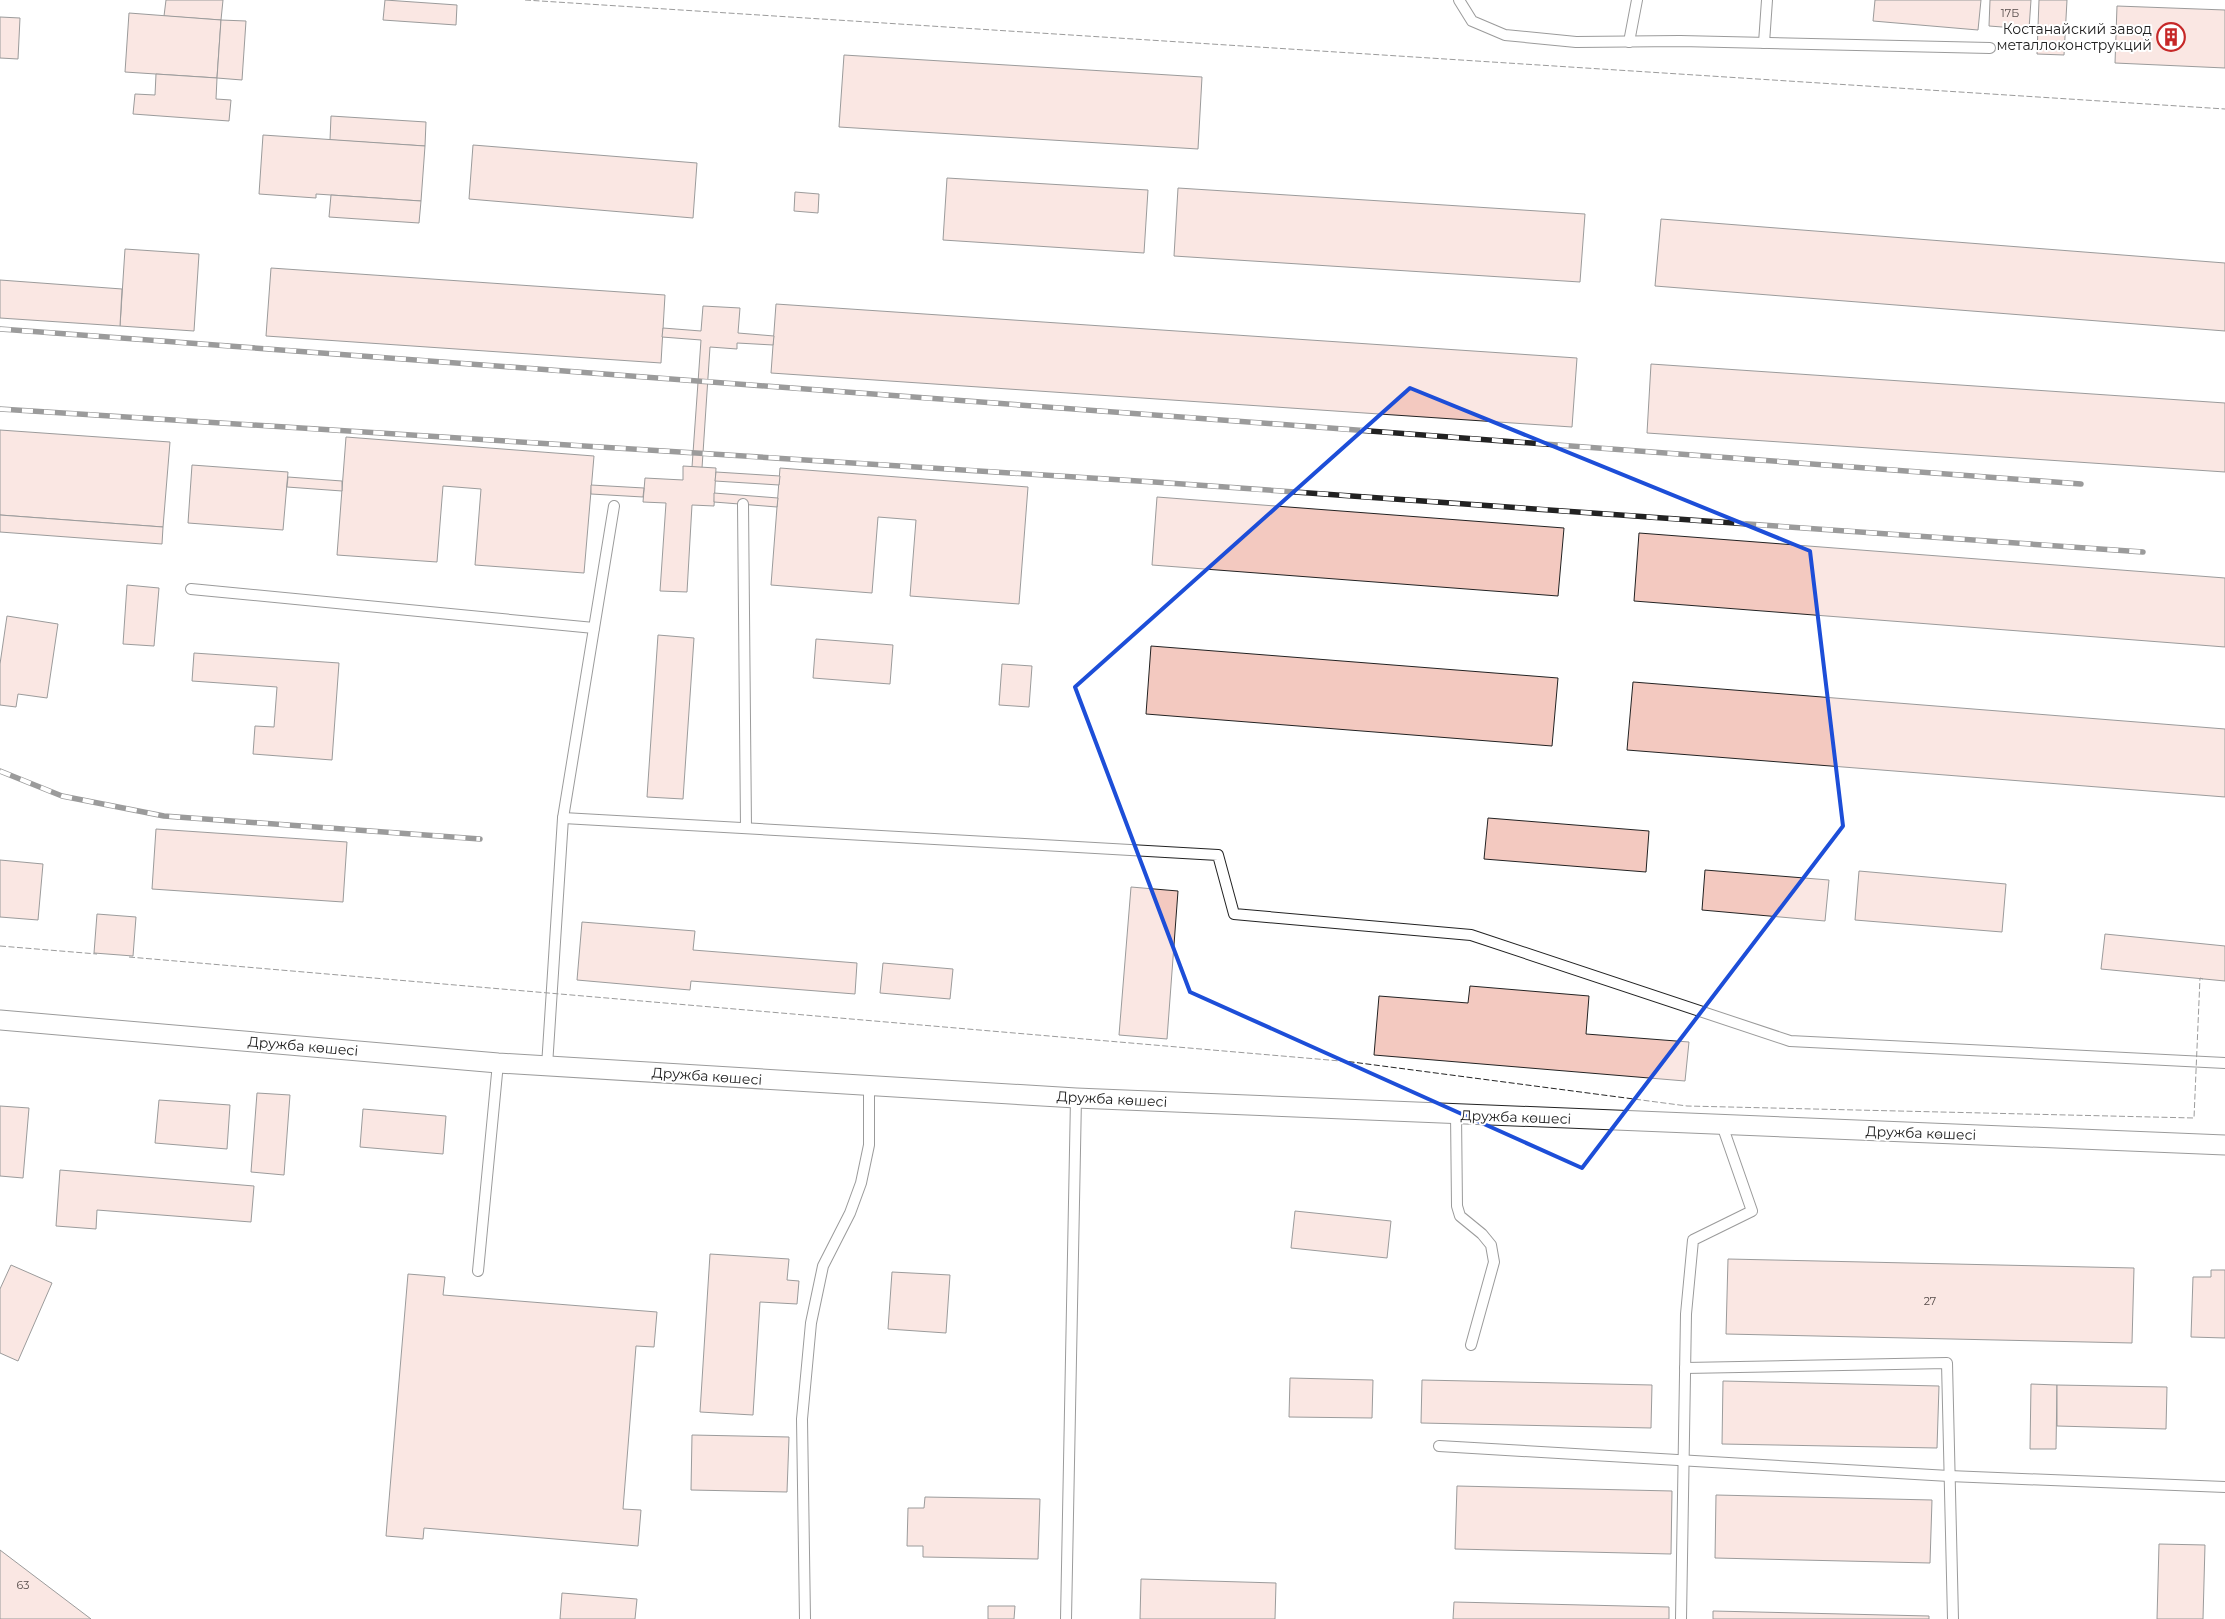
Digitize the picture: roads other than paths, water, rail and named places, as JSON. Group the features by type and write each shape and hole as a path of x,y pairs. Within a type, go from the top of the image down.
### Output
{"street":[{"name":"Дружба көшесі","path":"0,1020 498,1063 1076,1098 2225,1145"}],"lane":[{"path":"1459,0 1472,21 1505,35 1576,42 1764,43 1990,48"},
{"path":"1629,42 1637,0"},
{"path":"1764,43 1767,0"},
{"path":"743,504 746,828"},
{"path":"546,1066 563,818 614,506"},
{"path":"191,589 594,628"},
{"path":"563,818 1218,854 1234,914 1471,935 1790,1041 2225,1063"},
{"path":"478,1271 498,1063"},
{"path":"805,1619 802,1420 811,1323 823,1266 850,1213 861,1183 869,1145 869,1086"},
{"path":"1066,1619 1076,1098"},
{"path":"1456,1114 1457,1206 1460,1216 1482,1234 1491,1245 1494,1262 1471,1345"},
{"path":"1681,1619 1686,1314 1693,1240 1752,1211 1722,1125"},
{"path":"1685,1368 1947,1363 1953,1619"},
{"path":"1439,1446 1950,1476 2225,1487"}],"railway":[{"path":"0,329 2081,484"},
{"path":"0,409 1154,482 2143,552"},
{"path":"0,771 62,796 164,816 480,839"}],"place":[{"name":"Костанайский завод металлоконструкций","path":"2171,37"}]}
